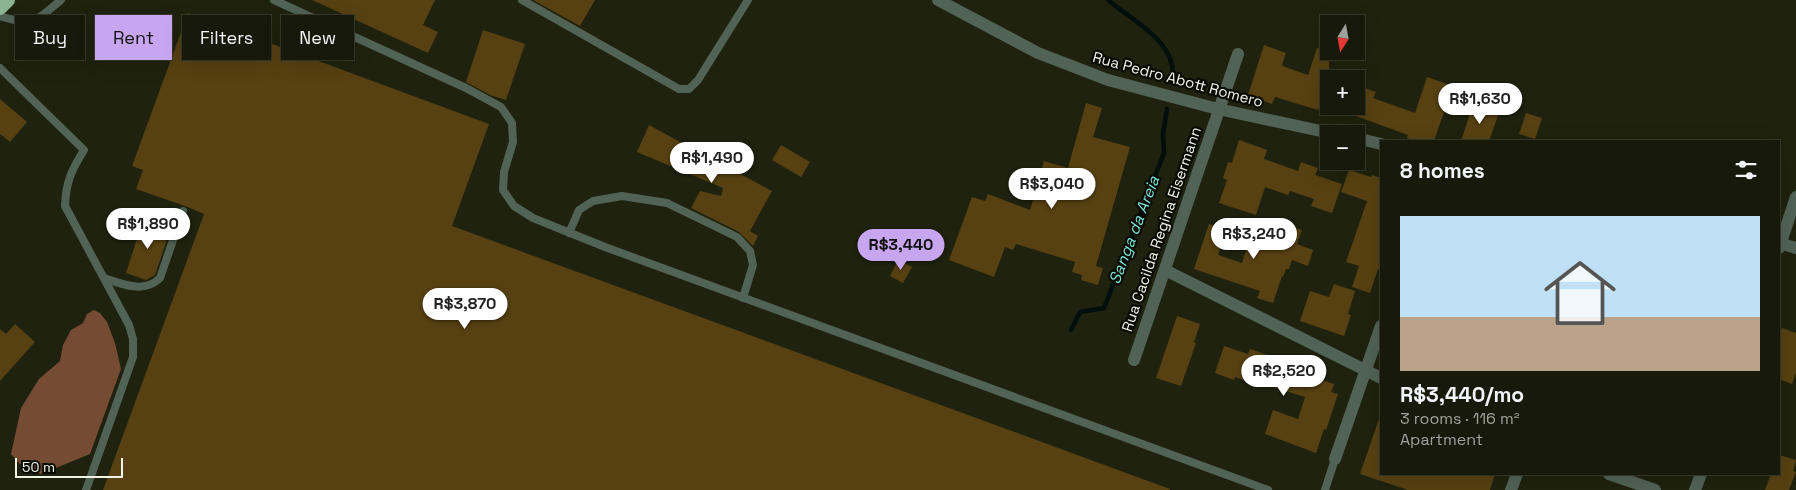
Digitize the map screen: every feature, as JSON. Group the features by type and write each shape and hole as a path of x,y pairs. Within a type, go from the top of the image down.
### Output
{"highway":[{"path":"0,8 8,0"}],"street":[{"name":"Rua Pedro Abott Romero","path":"938,0 1038,53 1108,80 1218,109 1320,131"},
{"name":"Rua Cacilda Regina Eisermann","path":"1134,360 1238,54"},
{"path":"1365,140 1380,144"},
{"path":"1780,241 1796,197"},
{"path":"1780,244 1796,248"},
{"path":"1165,270 1380,377"},
{"path":"1335,458 1380,329"},
{"path":"1512,490 1517,475"},
{"path":"1612,475 1655,490"},
{"path":"1695,490 1701,475"}],"lane":[{"path":"0,16 19,22 31,22 46,13 61,0"},
{"path":"274,0 466,88 501,107 512,123 513,142 504,172 503,190 514,206 533,218 568,233 743,298 1268,490"},
{"path":"522,0 679,89 689,89 698,80 748,0"},
{"path":"0,68 84,150 71,171 66,188 65,206 129,325 133,339 133,357 86,490"},
{"path":"568,233 579,210 593,201 622,196 667,202 737,237 750,250 753,264 743,298"},
{"path":"104,278 123,285 143,288 154,285 160,278 183,211"},
{"path":"1325,490 1335,458"}],"shaded area":[{"path":"94,310 100,313 107,322 115,343 121,369 90,454 41,474 20,464 11,454 21,408 39,379 60,361 63,345 71,330 83,323 87,314"}],"building":[{"path":"312,0 435,0 423,25 438,32 428,53 354,19 354,15 345,15"},
{"path":"533,0 595,0 580,26"},
{"path":"182,29 182,60 271,60 271,44 281,47 281,60 315,60 489,124 452,226 1170,490 103,490 204,214 136,189 143,170 132,166"},
{"path":"483,30 525,44 506,100 490,95 466,82"},
{"path":"1264,45 1286,53 1282,65 1308,75 1317,48 1320,49 1320,60 1329,60 1329,70 1320,70 1320,108 1318,110 1275,97 1272,104 1248,95"},
{"path":"1427,77 1453,86 1434,140 1412,140 1407,138 1408,135 1353,115 1365,115 1365,88 1376,92 1373,98 1415,113"},
{"path":"0,99 27,122 10,142 0,134"},
{"path":"1086,103 1102,108 1093,137 1130,147 1096,266 1103,268 1098,285 1081,280 1082,275 1072,272 1075,262 1016,244 1013,250 1005,247 994,277 949,260 972,197 985,201 988,194 1030,210 1044,161 1068,168"},
{"path":"1473,104 1499,113 1489,140 1461,140"},
{"path":"1526,113 1542,118 1535,139 1519,134"},
{"path":"649,125 691,148 689,151 716,163 716,161 772,191 750,231 758,236 753,246 739,232 691,208 700,191 721,196 723,188 637,152"},
{"path":"1239,140 1267,150 1264,159 1298,171 1301,162 1318,168 1315,175 1342,184 1332,213 1311,206 1314,199 1290,191 1288,195 1265,187 1256,215 1219,203 1227,180 1223,178 1228,162 1232,163"},
{"path":"781,145 810,162 801,177 772,160"},
{"path":"1349,170 1371,177 1372,175 1380,178 1380,270 1378,269 1370,293 1352,287 1359,266 1346,262 1367,201 1341,192"},
{"path":"143,220 171,228 155,275 146,280 126,273"},
{"path":"1278,222 1302,230 1297,244 1313,250 1308,266 1292,260 1289,269 1286,269 1282,276 1273,303 1257,298 1260,291 1194,269 1209,224 1227,230 1218,255 1242,263 1249,241 1269,248"},
{"path":"898,260 912,267 903,283 890,276"},
{"path":"1334,284 1355,291 1348,314 1351,315 1344,336 1300,321 1310,291 1329,297"},
{"path":"1177,316 1200,324 1194,342 1196,343 1181,386 1156,378"},
{"path":"15,324 35,342 0,381 0,329 6,334"},
{"path":"1782,328 1796,333 1796,373 1792,384 1780,379 1780,334"},
{"path":"1224,346 1248,354 1250,349 1268,355 1265,362 1286,370 1283,378 1309,387 1312,377 1334,384 1331,392 1338,394 1316,453 1265,434 1273,410 1298,419 1305,397 1235,377 1234,380 1215,373"},
{"path":"1380,419 1380,475 1495,475 1490,490 1408,490 1360,474"},
{"path":"1780,455 1796,460 1793,471 1796,472 1789,490 1765,490 1771,475 1780,475"}],"waterway":[{"name":"Sanga da Areia","path":"1108,0 1142,25 1162,45 1169,56 1173,69 1172,83"},
{"name":"Sanga da Areia","path":"1071,330 1080,312 1104,308 1164,153 1163,134 1167,109"}]}
